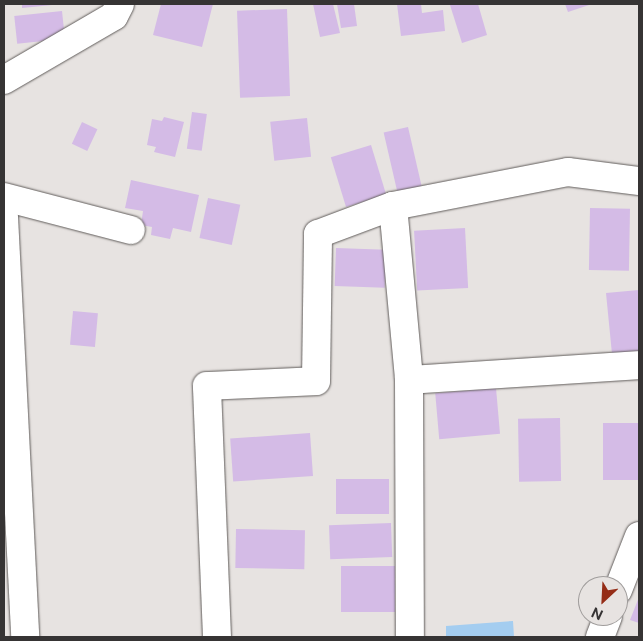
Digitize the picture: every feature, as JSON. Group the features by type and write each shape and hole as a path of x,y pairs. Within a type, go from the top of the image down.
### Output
{"street":[{"path":"4,80 114,16 120,4"},
{"path":"217,637 207,386 316,381 318,234 393,206 568,172 639,181"},
{"path":"4,197 131,230"},
{"path":"393,206 409,380 410,637"},
{"path":"4,217 26,637"},
{"path":"409,380 639,365"},
{"path":"623,576 639,536"}],"water":[{"path":"513,621 514,637 446,637 446,626"}],"building":[{"path":"22,4 52,4 52,5 22,8"},
{"path":"161,4 213,4 202,47 153,35"},
{"path":"313,4 333,4 340,33 320,37"},
{"path":"337,4 354,4 357,26 341,28"},
{"path":"397,4 421,4 422,13 443,10 445,31 401,36"},
{"path":"478,4 487,35 462,43 450,5"},
{"path":"565,4 592,4 568,12"},
{"path":"287,9 290,96 240,98 237,11"},
{"path":"62,11 65,39 17,44 14,16"},
{"path":"192,112 207,114 202,151 187,149"},
{"path":"164,117 184,122 175,157 154,152 156,147 147,145 152,119 162,121"},
{"path":"307,118 311,157 274,161 270,122"},
{"path":"82,122 97,129 87,151 72,144"},
{"path":"408,127 422,188 398,194 384,133"},
{"path":"371,145 386,195 346,207 331,157"},
{"path":"131,180 199,195 191,232 173,228 170,239 151,235 152,227 141,225 143,211 125,208"},
{"path":"208,198 240,205 232,245 199,238"},
{"path":"590,208 630,209 629,271 589,270"},
{"path":"465,228 468,288 417,291 414,231"},
{"path":"336,248 386,250 385,288 335,286"},
{"path":"639,290 639,352 612,354 606,293"},
{"path":"73,311 98,313 95,347 70,345"},
{"path":"496,388 500,434 439,439 435,393"},
{"path":"560,418 561,481 519,482 518,419"},
{"path":"603,423 639,423 639,480 603,480"},
{"path":"310,433 313,476 233,481 230,439"},
{"path":"336,479 389,479 389,514 336,514"},
{"path":"391,523 392,557 330,559 329,525"},
{"path":"236,529 305,530 304,569 235,568"},
{"path":"341,566 395,566 395,612 341,612"},
{"path":"639,597 639,623 630,620"}]}
